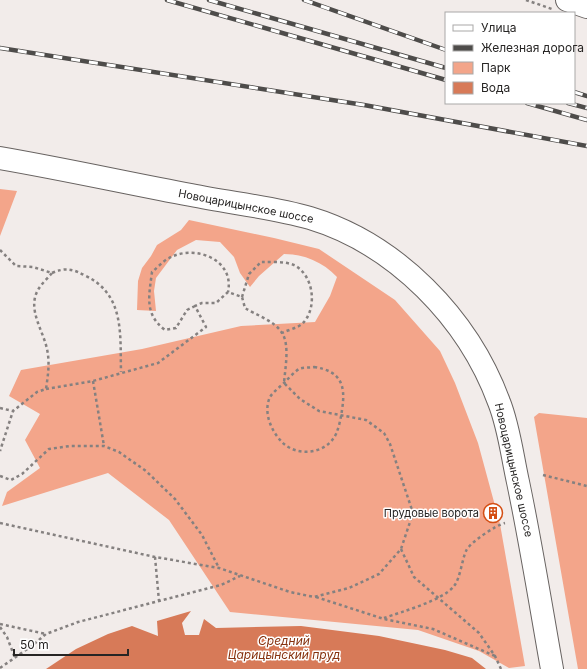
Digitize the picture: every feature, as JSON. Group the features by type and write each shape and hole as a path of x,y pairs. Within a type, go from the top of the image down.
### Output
{"main road":[{"path":"561,5 587,7"},
{"name":"Новоцарицынское шоссе","path":"0,158 311,218 331,225 363,241 387,255 412,275 448,314 474,351 500,402 525,512 552,669"}],"path":[{"path":"526,0 561,5"},
{"path":"0,250 16,266 33,267 52,273"},
{"path":"189,252 205,254 223,266 229,284 228,292 216,303 202,303 195,306 187,310 176,328 165,330 158,324 148,304 152,272 168,258 189,252"},
{"path":"282,333 301,325 308,315 312,297 309,280 295,266 281,262 261,262 249,274 242,297 245,308 270,322 282,333 287,353 284,383"},
{"path":"46,389 50,365 47,348 38,326 34,304 38,290 52,273 63,268 79,272 97,281 111,296 120,321 121,372"},
{"path":"228,292 242,297"},
{"path":"0,450 13,411 37,392 46,389 93,381 121,372 158,363 206,327 195,306"},
{"path":"314,367 324,368 336,375 343,384 345,394 336,435 327,444 314,452 299,452 287,448 276,436 267,415 270,397 284,383 299,369 314,367"},
{"path":"93,381 104,446"},
{"path":"284,383 300,399 319,411 366,420 384,433 390,444 413,513 400,549 379,574 349,588 314,596"},
{"path":"0,408 13,411"},
{"path":"0,476 11,480 22,474 50,449 70,446 104,446 119,452 146,471 175,498 202,535 219,568"},
{"path":"544,475 587,486"},
{"path":"0,523 154,557 219,568 290,592 314,596 384,619 433,629 495,656"},
{"path":"384,619 439,598 454,586 466,549 484,534 500,524 505,523"},
{"path":"400,549 414,577 479,633 495,656 501,669"},
{"path":"154,557 159,601"},
{"path":"0,668 34,645 46,634 78,622 221,585 240,576"},
{"path":"0,624 46,634"},
{"path":"0,627 7,637 14,658"}],"green space":[{"path":"0,189 17,191 0,236"},
{"path":"189,220 319,249 395,300 440,351 455,383 478,443 500,524 525,666 509,668 479,651 418,630 230,612 169,520 108,473 2,506 7,492 40,468 25,440 40,414 9,396 21,370 142,349 241,326 315,322 330,296 337,277 326,267 306,257 284,254 259,276 250,287 240,273 234,257 220,242 196,240 177,250 156,278 154,291 156,311 137,310 138,281 142,268 157,245 181,230"},
{"path":"539,413 587,418 587,669 578,669 534,417"}],"water":[{"name":"Средний Царицынский пруд","path":"191,611 182,623 185,635 199,635 204,619 216,628 301,626 379,636 445,650 472,658 486,669 46,669 76,649 108,634 132,626 158,636 157,621"}],"railway":[{"path":"167,0 445,80"},
{"path":"209,0 445,68"},
{"path":"304,0 445,50"},
{"path":"0,48 364,105 587,146"},
{"path":"575,92 587,96"},
{"path":"531,104 587,120"},
{"path":"572,104 587,108"}],"place":[{"name":"Прудовые ворота","path":"493,513"}]}
